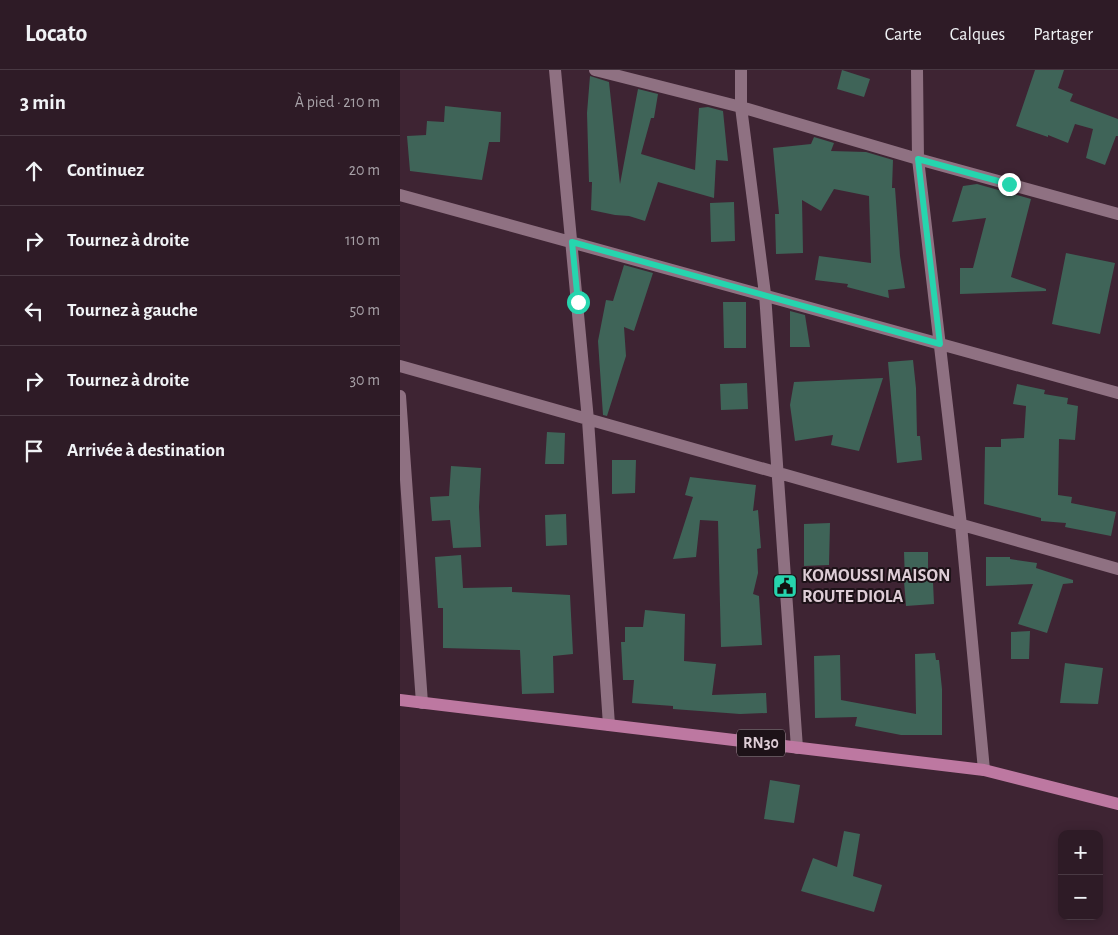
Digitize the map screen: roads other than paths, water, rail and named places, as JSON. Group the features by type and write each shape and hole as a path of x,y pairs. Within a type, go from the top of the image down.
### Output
{"main road":[{"name":"RN30","path":"400,700 984,770 1118,804"}],"street":[{"path":"555,70 588,420 609,725"},
{"path":"595,70 741,107 918,159 1118,214"},
{"path":"741,70 741,107 765,294 797,748"},
{"path":"917,70 918,159 961,524 984,770"},
{"path":"400,195 765,294 1118,393"},
{"path":"400,366 1118,569"},
{"path":"400,396 422,703"}],"place":[{"name":"KOMOUSSI MAISON ROUTE DIOLA","path":"785,586"}]}
